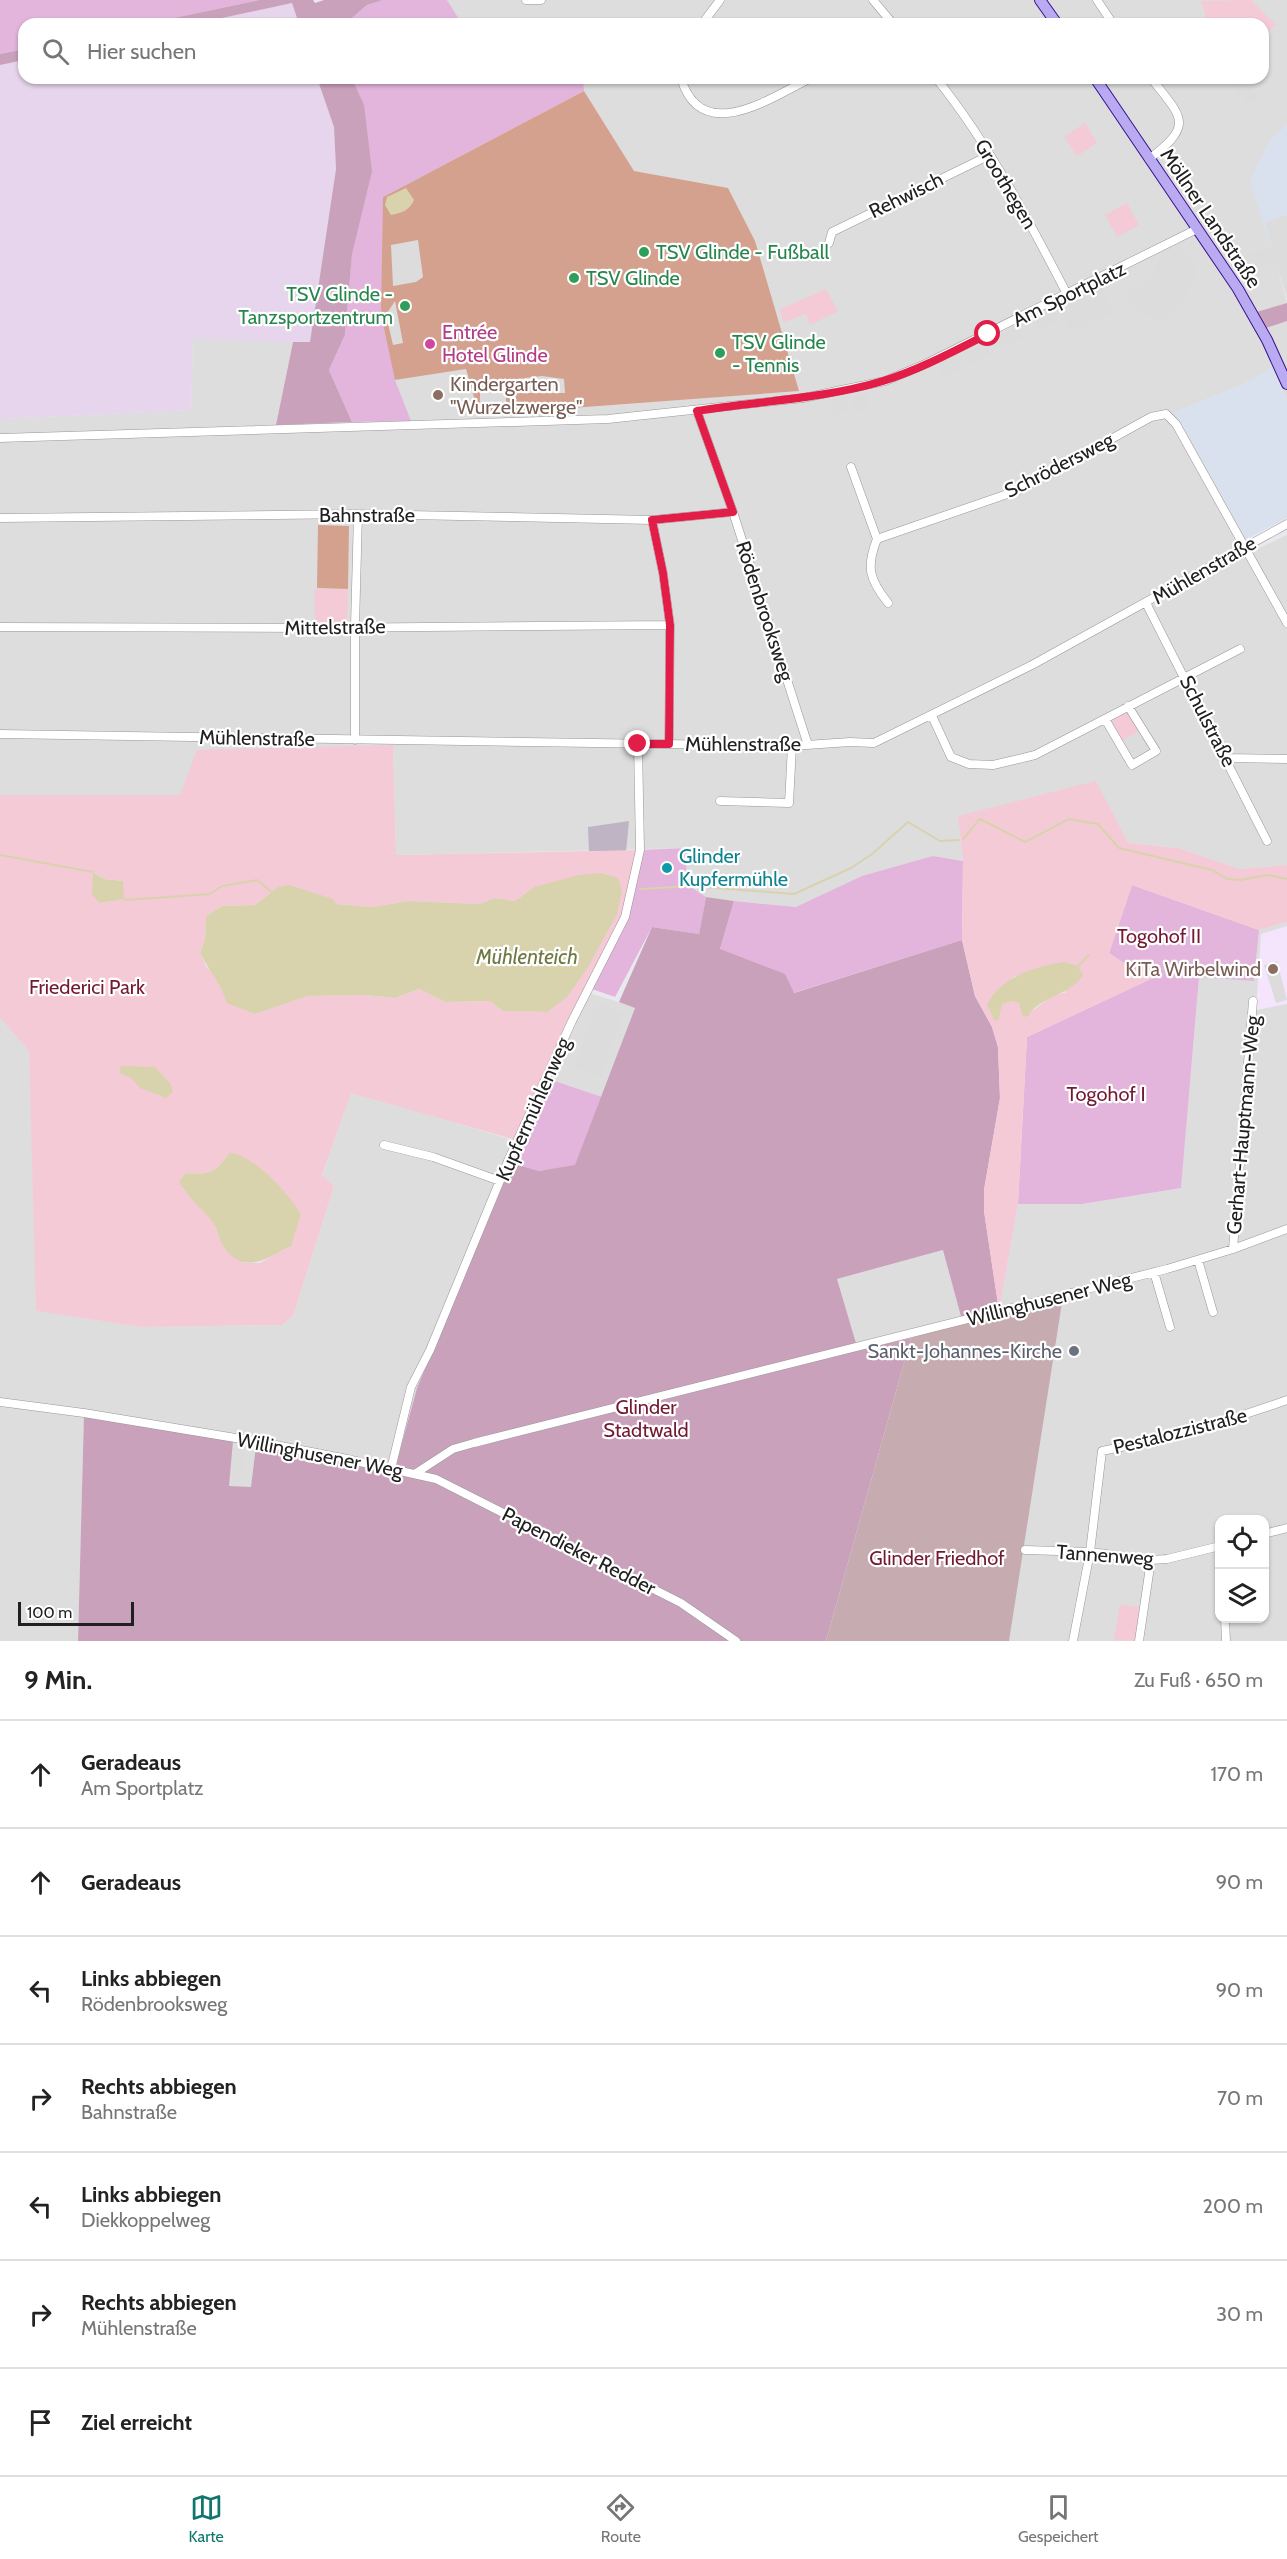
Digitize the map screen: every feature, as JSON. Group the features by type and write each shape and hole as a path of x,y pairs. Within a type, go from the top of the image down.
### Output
{"main road":[{"path":"1040,0 1053,18"},
{"name":"Möllner Landstraße","path":"1099,84 1255,318 1287,384"}],"street":[{"path":"526,0 541,0"},
{"path":"706,18 720,0"},
{"path":"873,0 888,18"},
{"path":"1098,0 1109,18"},
{"path":"684,84 688,94 697,103 711,111 727,114 743,111 799,84"},
{"name":"Groothegen","path":"940,84 990,154 1028,218 1067,294"},
{"path":"1149,159 1173,140 1179,129 1175,110 1156,84"},
{"name":"Rehwisch","path":"829,243 832,232 990,154"},
{"name":"Am Sportplatz","path":"0,438 608,419 803,398 874,384 903,374 1197,229"},
{"name":"Rödenbrooksweg","path":"697,411 733,512 808,745"},
{"name":"Schrödersweg","path":"877,538 1019,490 1151,417 1166,414 1176,424 1245,546"},
{"path":"851,467 877,538 869,559 872,576 879,592 888,603"},
{"name":"Bahnstraße","path":"0,518 358,514 652,520 733,512"},
{"path":"355,740 358,514"},
{"path":"652,520 663,573 670,625 669,744"},
{"name":"Mühlenstraße","path":"0,734 792,746 874,743 1032,665 1287,524"},
{"path":"1245,546 1287,623"},
{"name":"Schulstraße","path":"1146,603 1227,758 1267,841"},
{"name":"Mittelstraße","path":"0,627 670,625"},
{"path":"932,716 951,757 969,764 993,765 1035,755 1240,649"},
{"path":"1105,719 1132,765 1156,751 1128,706"},
{"name":"Kupfermühlenweg","path":"391,1469 411,1388 430,1350 500,1180 572,1021 626,917 640,850 638,744"},
{"path":"720,801 789,803 792,746"},
{"path":"1227,758 1287,759"},
{"name":"Gerhart-Hauptmann-Weg","path":"1233,1249 1253,1000"},
{"path":"384,1145 433,1157 500,1180"},
{"name":"Willinghusener Weg","path":"0,1402 84,1413 253,1441 416,1473 453,1449 474,1443 1154,1272 1233,1249 1287,1229"},
{"path":"1198,1260 1213,1312"},
{"name":"Willinghusener Weg","path":"1154,1272 1170,1327"},
{"name":"Pestalozzistraße","path":"1090,1552 1102,1451 1149,1442 1223,1423 1287,1400"},
{"name":"Papendieker Redder","path":"416,1473 436,1479 526,1523 681,1603 736,1641"},
{"path":"1269,1533 1287,1528"},
{"name":"Tannenweg","path":"1025,1550 1090,1552 1151,1560 1167,1559 1215,1547"},
{"path":"1074,1641 1090,1552"},
{"path":"1139,1641 1151,1560"},
{"path":"1226,1623 1226,1641"}],"shaded area":[{"path":"447,0 1287,0 1287,126 1271,138 1272,247 1287,303 1254,313 1263,329 1287,321 1287,400 1272,368 1244,384 1175,412 1253,551 1287,535 1287,865 1240,869 1178,848 1127,843 958,816 963,861 933,856 796,907 734,901 706,897 686,884 687,848 396,855 393,746 180,795 0,795 0,419 191,410 193,337 293,342 276,425 410,421 395,380 466,369 479,415 798,391 728,189 634,171 584,91 583,84 1269,84 1269,18 458,18"},
{"path":"292,3 297,18 222,18"},
{"path":"18,61 18,84 319,84 334,127 336,169 310,343 193,338 191,410 0,419 0,65"},
{"path":"1233,84 1249,84 1258,98 1246,105"},
{"name":"TSV Glinde","path":"584,91 634,171 728,188 755,241 799,391 479,415 466,369 395,380 381,314 383,197"},
{"path":"1287,126 1287,298 1250,180 1271,138"},
{"path":"1287,215 1287,298 1276,262 1248,270 1243,255 1272,247 1265,222"},
{"path":"418,240 423,277 416,282 393,286 391,245"},
{"path":"1177,245 1197,262 1198,276 1182,303 1159,324 1124,298 1126,292 1147,283 1164,250"},
{"path":"1100,285 1113,312 1093,322 1080,295"},
{"path":"1078,296 1091,323 1071,332 1058,306"},
{"path":"395,301 403,343 393,345 386,315"},
{"path":"1053,309 1058,320 1038,330 1032,319"},
{"path":"1018,326 1024,338 1003,347 998,336"},
{"path":"985,342 991,354 970,364 965,352"},
{"path":"957,355 963,367 944,377 938,365"},
{"path":"1272,367 1287,400 1287,518 1246,539 1175,412 1244,384"},
{"path":"542,376 564,379 565,393 519,393 517,379"},
{"path":"480,380 506,381 506,402 480,402"},
{"path":"867,393 870,410 854,413 852,396"},
{"path":"847,396 849,412 834,415 831,399"},
{"path":"318,525 349,526 348,589 317,588"},
{"path":"1143,729 1156,751 1132,765 1119,743"},
{"path":"629,821 626,852 589,853 588,827"},
{"path":"1287,922 1287,1641 1009,1641 1022,1550 999,1311 1018,1204 1082,1204 1181,1188 1199,977 1254,981 1259,930"},
{"name":"KiTa Wirbelwind","path":"1287,926 1287,1004 1256,1010 1261,934"},
{"path":"1277,961 1287,1000 1276,1003 1264,965"},
{"path":"589,993 635,1007 602,1097 549,1079"},
{"path":"597,1002 624,1012 600,1077 574,1067"},
{"path":"0,1018 29,1051 37,1311 141,1327 282,1325 293,1316 334,1186 322,1176 351,1092 520,1142 417,1388 394,1473 257,1446 251,1488 229,1486 84,1415 78,1641 0,1641"},
{"path":"944,1250 962,1320 858,1351 837,1279"},
{"path":"235,1445 244,1445 241,1482 232,1482"}],"green space":[{"path":"0,0 259,0 174,18 18,18 18,50 0,54"},
{"path":"259,0 313,0 315,3 324,0 383,0 367,5 352,18 297,18 292,3 222,18 174,18"},
{"path":"383,0 447,0 458,18 352,18 367,5"},
{"path":"1251,0 1269,18 1206,18 1201,1"},
{"path":"1269,18 1276,25 1269,30"},
{"path":"18,50 18,61 0,65 0,54"},
{"path":"319,84 355,84 364,105 372,171 352,254 345,335 329,370 352,422 276,425 293,342 310,342 336,169 334,127"},
{"path":"355,84 583,84 584,91 383,197 395,380 411,421 352,422 329,370 345,335 364,106"},
{"path":"1085,123 1097,143 1077,156 1064,137"},
{"path":"1127,203 1139,225 1117,237 1105,215"},
{"path":"826,289 838,311 810,325 806,314 783,322 780,309"},
{"path":"1287,303 1287,321 1263,329 1253,313"},
{"path":"314,589 348,589 347,623 315,623"},
{"path":"1128,706 1143,729 1119,743 1105,719"},
{"name":"Friederici Park","path":"393,745 396,855 639,850 623,917 516,1140 351,1093 322,1175 334,1186 293,1316 282,1325 141,1327 36,1311 29,1051 0,1018 0,795 180,795 197,750","holes":["94,872 104,879 123,881 121,900 100,903","278,887 336,904 372,907 409,901 480,904 495,898 515,901 534,887 555,1005 547,1012 503,1011 490,1001 445,1002 419,989 395,998 365,995 308,996 255,1014 223,990 217,978 206,966 200,952 205,940 206,916 222,906 255,905","229,1153 291,1246 260,1263 245,1263 225,1249 213,1222 183,1189 186,1173 206,1173 215,1169"]},
{"path":"1096,781 1128,843 1178,848 1240,869 1287,865 1287,922 1259,930 1132,885 1109,953 1131,968 1155,977 1027,1037 1018,1204 999,1311 984,1211 984,1190 1000,1098 998,1047 992,1027 975,996 962,940 963,861 958,816","holes":["1015,976 1067,992 1052,996 1032,1011 1022,1008 1017,1002 1006,1003 1002,1005 999,1018 995,1021 1004,987"]},
{"path":"687,848 686,884 706,897 699,934 652,927 615,997 592,989 640,850"},
{"path":"933,856 963,861 962,940 793,993 720,949 734,901 796,907 862,876"},
{"name":"Togohof I","path":"1132,885 1259,930 1254,981 1199,977 1181,1188 1082,1204 1018,1204 1027,1037 1155,977 1131,968 1109,953"},
{"name":"Glinder Stadtwald","path":"706,897 734,901 720,949 785,974 794,993 962,940 975,996 992,1027 998,1047 1000,1098 984,1190 984,1211 999,1311 962,1320 943,1250 837,1279 858,1350 911,1338 826,1641 78,1641 84,1414 233,1441 229,1486 251,1487 256,1446 394,1472 417,1388 512,1163 539,1171 575,1165 635,1008 619,1002 652,927 699,934"},
{"path":"549,1079 602,1097 575,1166 539,1171 512,1163"},
{"name":"Glinder Friedhof","path":"1063,1296 1009,1641 826,1641 911,1338 997,1312"},
{"path":"1120,1605 1141,1607 1137,1641 1114,1640"}],"water":[{"path":"406,188 414,200 412,204 404,211 391,215 385,205 387,197"},
{"path":"93,872 104,879 123,881 124,898 100,903 92,895"},
{"name":"Mühlenteich","path":"601,873 618,878 622,890 617,914 588,967 567,997 547,1012 503,1011 490,1001 445,1002 419,989 395,998 365,995 308,996 255,1014 227,1003 200,952 205,940 206,916 222,906 255,905 278,887 289,885 333,899 336,904 372,907 409,901 480,904 495,898 515,901 534,887 579,875"},
{"path":"1064,962 1078,966 1083,975 1078,982 1040,1004 1028,1016 1023,1017 1019,1003 1004,1004 999,1019 995,1021 987,1005 1000,987 1020,974 1042,966"},
{"path":"121,1066 155,1067 170,1083 173,1092 166,1098 140,1088 131,1078 119,1073"},
{"path":"229,1153 249,1160 259,1167 288,1196 301,1214 291,1246 257,1262 241,1261 225,1249 213,1223 189,1197 179,1181 186,1173 201,1174 216,1169"}],"waterway":[{"path":"963,839 980,819 1025,842 1069,819 1098,824 1119,848 1212,870 1227,879 1240,880 1267,875 1287,879"},
{"path":"640,889 691,886 794,894 851,868 872,854 908,822 940,841 959,840"},
{"path":"0,855 93,872"},
{"path":"124,898 126,900 210,894 222,886 257,880 272,892"},
{"path":"1078,966 1089,955"}],"place":[{"name":"TSV Glinde - Fußball","path":"644,252"},
{"name":"TSV Glinde","path":"574,278"},
{"name":"TSV Glinde - Tanzsportzentrum","path":"405,306"},
{"name":"Entrée Hotel Glinde","path":"430,344"},
{"name":"TSV Glinde - Tennis","path":"720,353"},
{"name":"Kindergarten \"Wurzelzwerge\"","path":"438,395"},
{"name":"Glinder Kupfermühle","path":"667,868"},
{"name":"KiTa Wirbelwind","path":"1273,969"},
{"name":"Sankt-Johannes-Kirche","path":"1074,1351"}],"route":[{"path":"638,744 669,744 670,625 663,573 652,520 733,512 697,411 803,398 874,384 923,366 988,334"}],"park label":[{"name":"Togohof II","path":"1159,936"}]}
